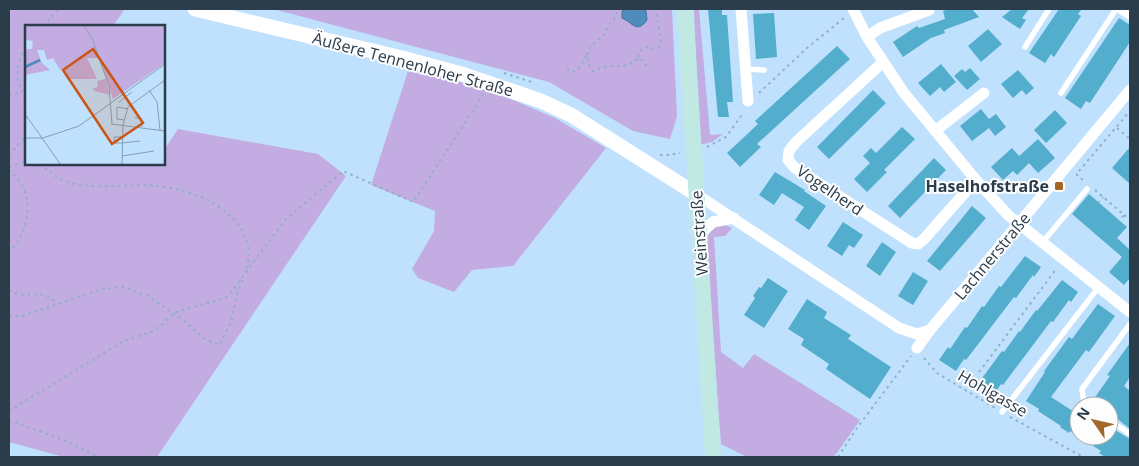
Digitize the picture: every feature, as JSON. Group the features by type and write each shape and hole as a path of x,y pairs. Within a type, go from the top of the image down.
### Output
{"main road":[{"name":"Weinstraße","path":"685,9 713,457"}],"street":[{"name":"Äußere Tennenloher Straße","path":"195,9 402,58 491,83 541,101 571,114 696,194"},
{"path":"741,9 750,102"},
{"path":"1122,9 1130,14"},
{"path":"867,37 880,28 929,10"},
{"path":"854,11 867,37 904,93 976,180 1018,224 1130,312"},
{"name":"Vogelherd","path":"883,62 796,142 789,150 788,160 795,168 912,243 918,244 976,180"},
{"name":"Lachnerstraße","path":"918,348 930,330 1130,90"},
{"path":"935,130 984,94"},
{"path":"696,194 899,328 917,334 930,330"},
{"path":"700,234 713,222 734,218"}],"lane":[{"path":"1025,47 1049,9"},
{"path":"1061,92 1116,9"},
{"path":"746,69 764,70"},
{"path":"1042,243 1087,189"},
{"path":"1002,412 1098,288"},
{"path":"1083,396 1082,389 1130,324"},
{"path":"1119,427 1130,434"}],"path":[{"path":"44,25 59,9"},
{"path":"567,69 570,72 574,71 582,65 590,47 606,33 607,26 616,18 618,9"},
{"path":"586,55 590,68 593,71 607,66 617,67 631,64 638,58 640,51 645,47 655,49 660,46 660,32 655,9"},
{"path":"694,149 707,147 726,137 750,102 807,48 854,11"},
{"path":"25,49 19,58 16,70 25,98"},
{"path":"638,58 645,62 646,66"},
{"path":"9,411 122,342 152,331 164,323 173,313 225,298 233,291 285,220 343,171 413,202 491,83"},
{"path":"9,95 22,92"},
{"path":"1116,128 1130,140"},
{"path":"9,155 25,137"},
{"path":"9,250 19,239 27,211 25,192 9,168 25,161"},
{"path":"9,316 22,316 102,289 122,287 148,296 173,313 206,340 219,344 231,323 238,290 246,273 248,246 242,233 224,210 210,202 180,190 158,186 72,184 58,180 41,165"},
{"path":"1076,174 1130,219"},
{"path":"1098,203 1103,197"},
{"path":"1120,221 1124,215"},
{"path":"979,372 1063,260"},
{"path":"9,290 16,295 45,294 58,304"},
{"path":"838,457 857,428 918,348"},
{"name":"Hohlgasse","path":"918,348 922,357 936,373 1083,457"},
{"path":"9,420 64,440 98,457"}],"shaded area":[{"path":"9,9 125,9 114,25 25,25 25,165 165,165 165,148 178,129 318,154 346,176 157,457 64,457 9,442"},
{"path":"273,9 672,9 677,116 670,139 633,131 549,82"},
{"path":"694,9 699,9 710,135 723,134 712,142 700,145"},
{"path":"408,71 452,79 513,100 555,118 606,148 513,266 472,270 454,292 418,278 412,269 434,231 435,211 371,185"},
{"path":"719,225 732,228 725,236 714,237 721,352 743,368 754,354 860,420 834,457 747,457 721,444 706,243 710,232"}],"water":[{"path":"643,9 646,11 647,20 638,27 635,26 622,18 622,11"}],"building":[{"path":"708,9 722,9 722,15 727,15 733,102 727,102 729,117 718,117"},
{"path":"949,9 972,9 979,17 944,30 945,33 931,38 903,57 893,42 917,26 919,28 945,19 943,11"},
{"path":"1012,9 1029,9 1022,18 1026,20 1020,29 1002,17"},
{"path":"1059,9 1082,9 1078,14 1081,16 1054,57 1051,54 1045,63 1029,53"},
{"path":"774,13 777,57 756,59 753,14"},
{"path":"1119,18 1130,25 1130,42 1090,103 1086,101 1081,109 1065,98"},
{"path":"988,29 1002,44 981,62 968,46"},
{"path":"837,46 850,59 757,144 761,147 740,167 727,153 758,124 755,121"},
{"path":"941,64 956,82 944,92 940,87 930,96 918,83"},
{"path":"970,68 980,79 967,90 954,76 962,69 965,72"},
{"path":"1018,70 1034,88 1026,95 1022,90 1013,98 1001,84"},
{"path":"873,90 886,103 829,159 817,147"},
{"path":"981,109 989,119 996,114 1006,127 995,136 989,128 972,141 960,126"},
{"path":"1055,110 1067,123 1046,143 1034,130"},
{"path":"902,127 915,139 884,170 887,172 867,192 854,179 870,163 863,156 871,148 876,153"},
{"path":"1038,139 1055,158 1038,173 1029,163 1017,175 1013,171 1003,180 991,167 1012,148 1019,156"},
{"path":"1130,147 1130,184 1112,168"},
{"path":"934,158 946,170 900,218 888,206"},
{"path":"775,172 805,190 826,206 809,230 795,220 804,207 782,193 774,205 759,195"},
{"path":"1089,194 1127,227 1117,238 1130,248 1130,278 1124,285 1109,272 1122,257 1072,214"},
{"path":"972,206 986,218 940,271 927,261"},
{"path":"843,222 863,235 854,248 849,245 842,256 827,246"},
{"path":"882,242 896,252 880,276 866,266"},
{"path":"1025,256 1041,267 1016,298 1014,297 966,360 964,359 956,371 939,360 948,347 950,349 965,327 967,328 982,306 984,307"},
{"path":"913,272 928,281 913,305 898,296"},
{"path":"768,278 788,291 764,328 744,315 755,298 753,296"},
{"path":"1062,280 1078,292 1071,302 1069,300 1053,322 1051,321 993,396 977,385 1002,351 1004,352"},
{"path":"807,299 827,312 824,318 851,335 848,339 891,367 870,399 826,369 829,364 801,345 804,339 788,329"},
{"path":"1098,304 1115,316 1089,352 1086,350 1051,397 1069,409 1069,433 1026,401 1044,371 1069,337 1072,339"},
{"path":"1130,343 1130,377 1124,386 1130,391 1130,429 1119,420 1119,396 1096,396 1110,376 1107,375"},
{"path":"1119,432 1130,439 1130,454 1128,457 1105,457 1099,453 1101,451 1093,446 1119,446"}],"place":[{"name":"Haselhofstraße","path":"1059,186"}]}
